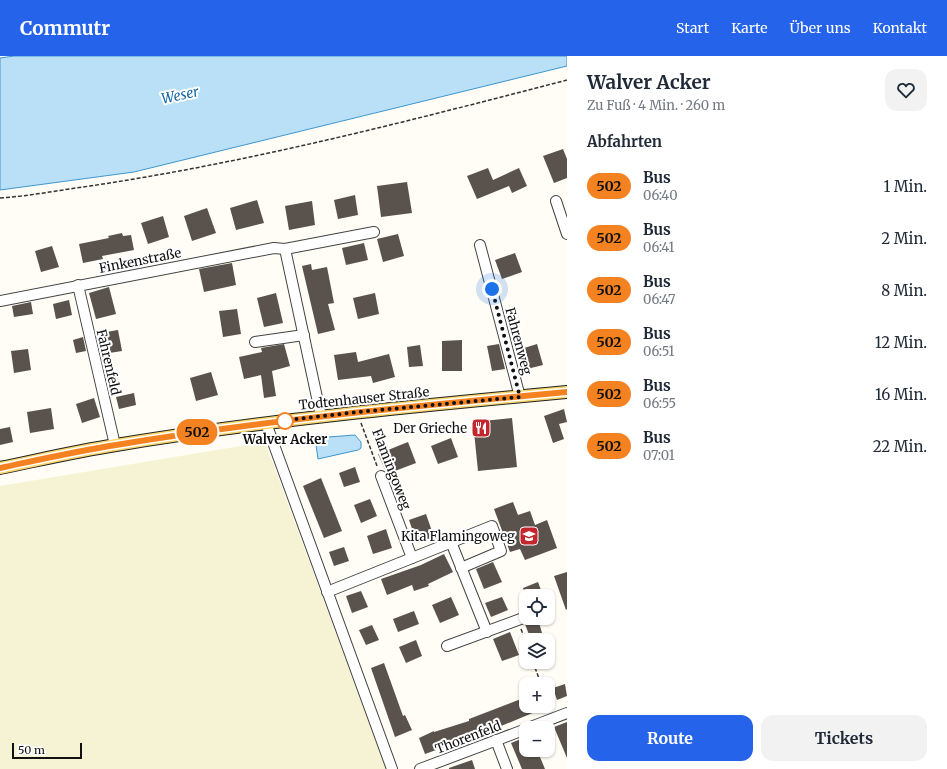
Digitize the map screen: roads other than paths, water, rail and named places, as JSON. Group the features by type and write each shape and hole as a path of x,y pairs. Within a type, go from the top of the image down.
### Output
{"main road":[{"name":"Todtenhauser Straße","path":"0,468 114,445 266,423 358,412 567,392"}],"street":[{"path":"556,202 567,234"},
{"name":"Finkenstraße","path":"0,301 274,248 284,249 374,232"},
{"name":"Fahrenweg","path":"480,245 520,397"},
{"path":"284,249 321,416"},
{"name":"Fahrenfeld","path":"78,285 114,445"},
{"path":"255,342 304,335"},
{"path":"266,423 392,769"},
{"name":"Flamingoweg","path":"381,476 412,558"},
{"path":"327,592 492,526 502,551 461,568"},
{"path":"451,542 487,632"},
{"path":"447,646 519,619"},
{"name":"Thorenfeld","path":"546,721 567,713"},
{"name":"Thorenfeld","path":"420,769 519,731"},
{"path":"496,740 507,769"}],"water":[{"name":"Weser","path":"14,56 567,56 567,66 134,172 0,190 0,58"},
{"path":"355,435 361,442 361,448 358,450 318,459 315,438"}],"place":[{"name":"Walver Acker","path":"285,421"},
{"name":"Der Grieche","path":"481,428"},
{"name":"Kita Flamingoweg","path":"529,536"}]}
